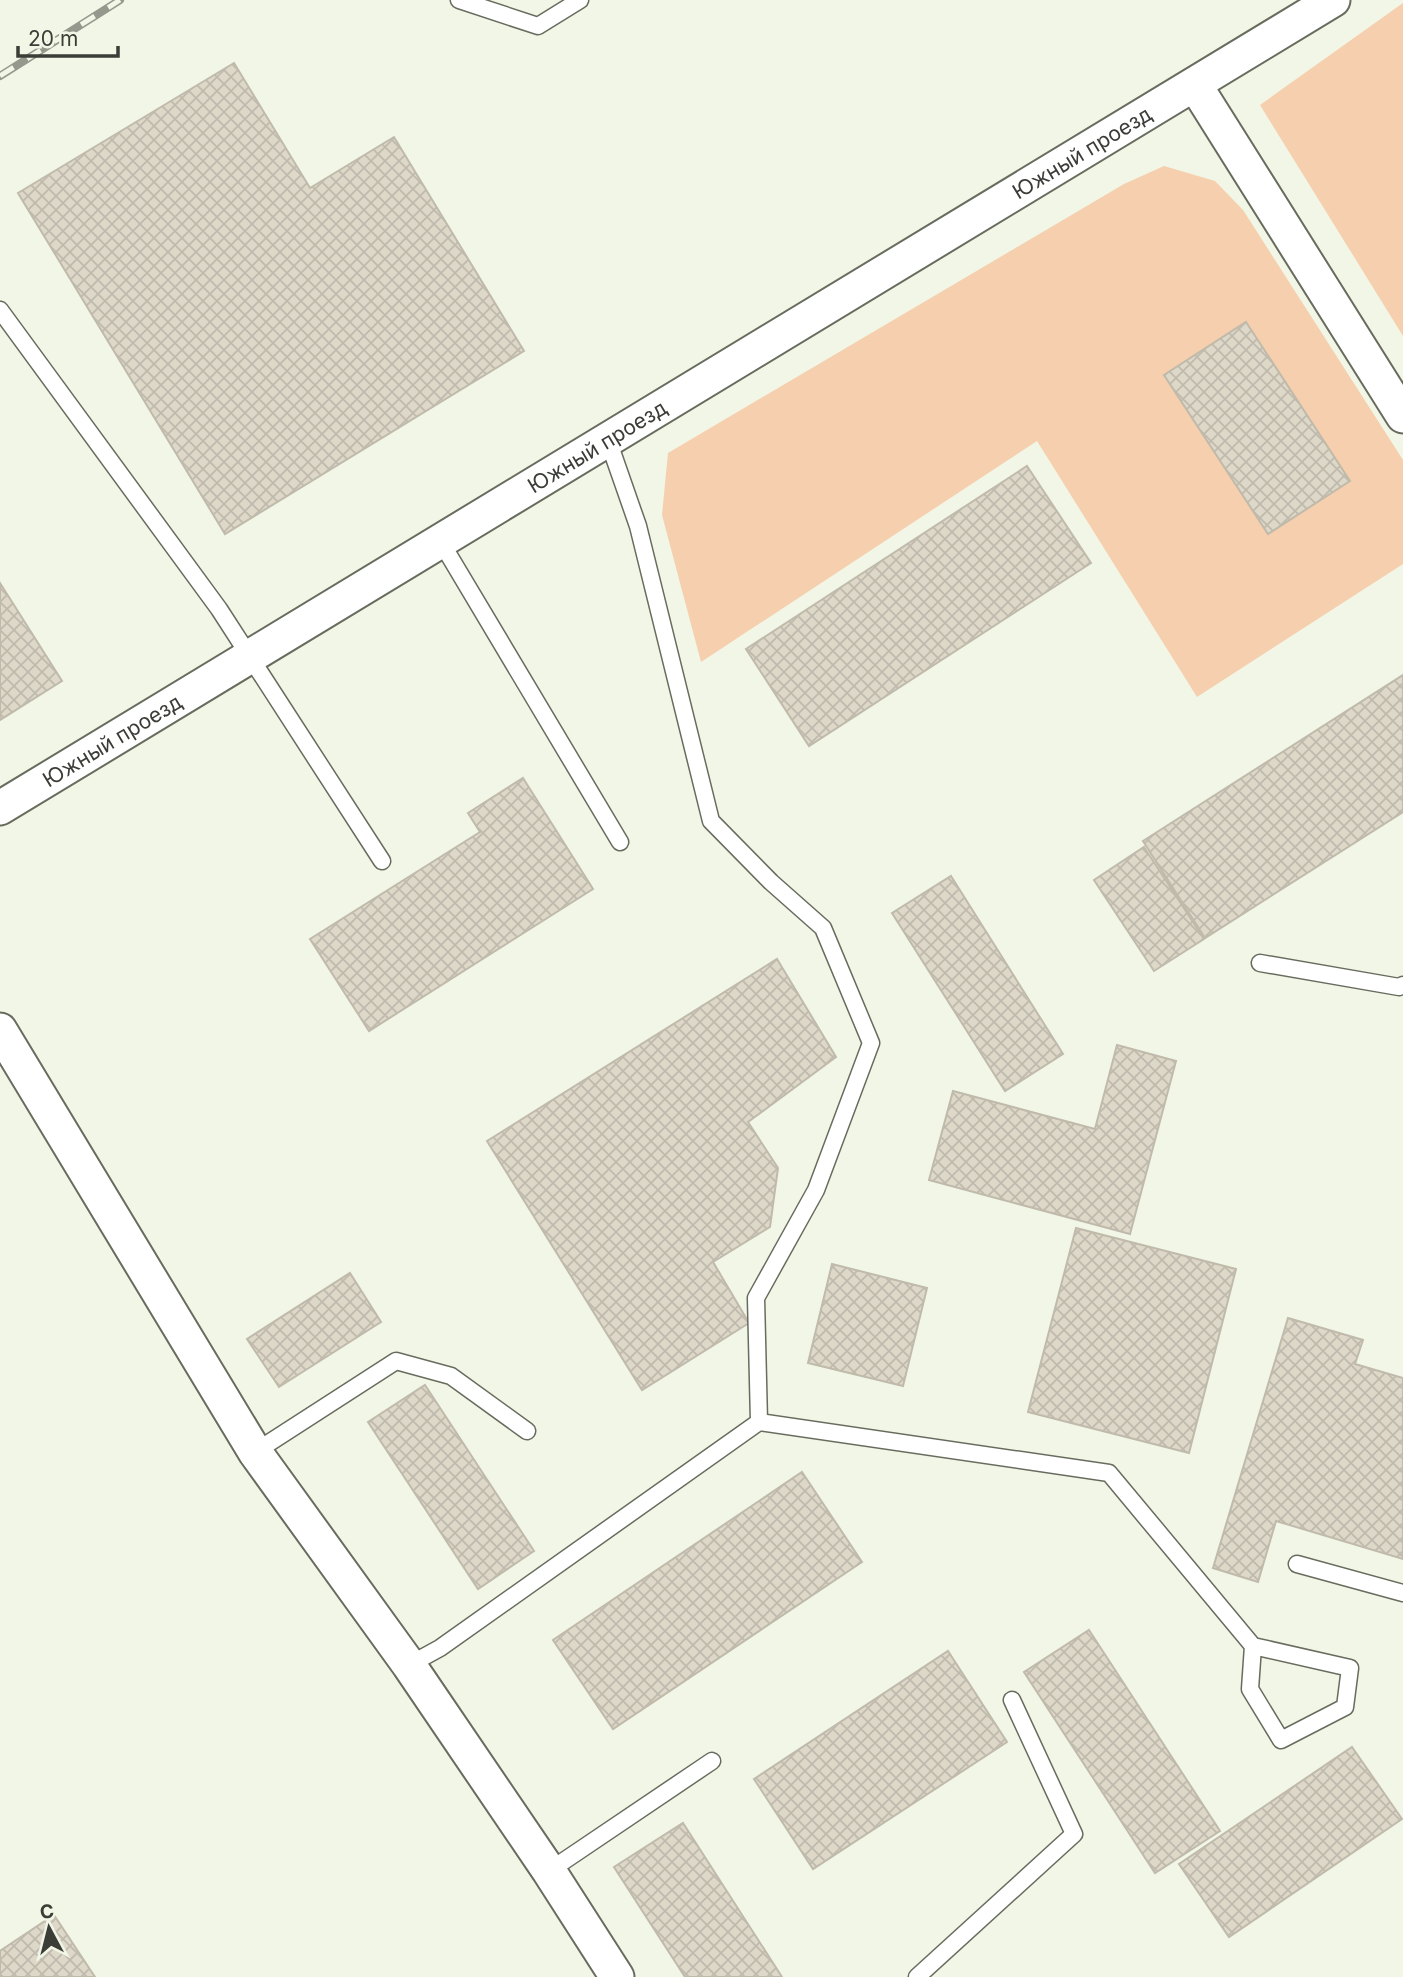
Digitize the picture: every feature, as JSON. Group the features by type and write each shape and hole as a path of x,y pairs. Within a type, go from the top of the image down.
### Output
{"street":[{"name":"Южный проезд","path":"0,808 1333,0"},
{"path":"1195,85 1403,416"},
{"path":"0,1030 255,1452 409,1665 617,1977"}],"lane":[{"path":"459,0 538,26 580,0"},
{"path":"0,310 252,656 382,861"},
{"path":"608,440 638,526 711,821 823,928 871,1044 816,1190 756,1298 759,1422"},
{"path":"440,542 620,842"},
{"path":"1260,963 1399,988 1403,985"},
{"path":"255,1452 396,1361 451,1376 527,1431"},
{"path":"409,1665 440,1648 759,1422 1109,1474 1253,1646 1350,1668 1345,1707 1281,1740 1250,1689 1253,1646"},
{"path":"1297,1564 1403,1593"},
{"path":"917,1977 1074,1834 1012,1700"},
{"path":"548,1871 712,1761"}],"shaded area":[{"path":"1403,3 1403,336 1260,105"},
{"path":"1164,166 1215,181 1243,210 1403,460 1403,564 1197,697 1037,441 701,662 662,515 668,453 1124,184"}],"building":[{"path":"234,63 310,188 394,137 524,351 225,534 18,193"},
{"path":"1246,322 1350,481 1268,534 1164,375"},
{"path":"1027,466 1091,563 809,746 746,649"},
{"path":"0,583 62,681 0,720"},
{"path":"1403,675 1403,812 1205,938 1143,841"},
{"path":"523,778 593,889 369,1031 310,939 480,832 468,813"},
{"path":"1144,847 1204,939 1154,971 1094,880"},
{"path":"951,876 1063,1054 1005,1091 892,913"},
{"path":"777,959 836,1057 748,1122 778,1168 770,1227 713,1262 749,1323 642,1390 487,1141"},
{"path":"1117,1045 1176,1061 1130,1234 929,1180 953,1091 1095,1129"},
{"path":"1076,1228 1236,1269 1189,1453 1028,1412"},
{"path":"832,1264 927,1288 903,1386 808,1363"},
{"path":"350,1273 381,1322 279,1387 247,1339"},
{"path":"1288,1318 1363,1340 1355,1364 1403,1378 1403,1559 1276,1521 1258,1582 1213,1568"},
{"path":"425,1385 534,1551 478,1589 368,1422"},
{"path":"802,1472 862,1562 613,1729 553,1640"},
{"path":"1089,1630 1220,1831 1155,1873 1024,1672"},
{"path":"948,1651 1007,1742 813,1869 754,1779"},
{"path":"1352,1747 1402,1819 1229,1937 1179,1864"},
{"path":"683,1823 782,1977 685,1977 614,1867"},
{"path":"54,1915 95,1977 0,1977 0,1951"}],"railway":[{"path":"0,76 120,0"}]}
